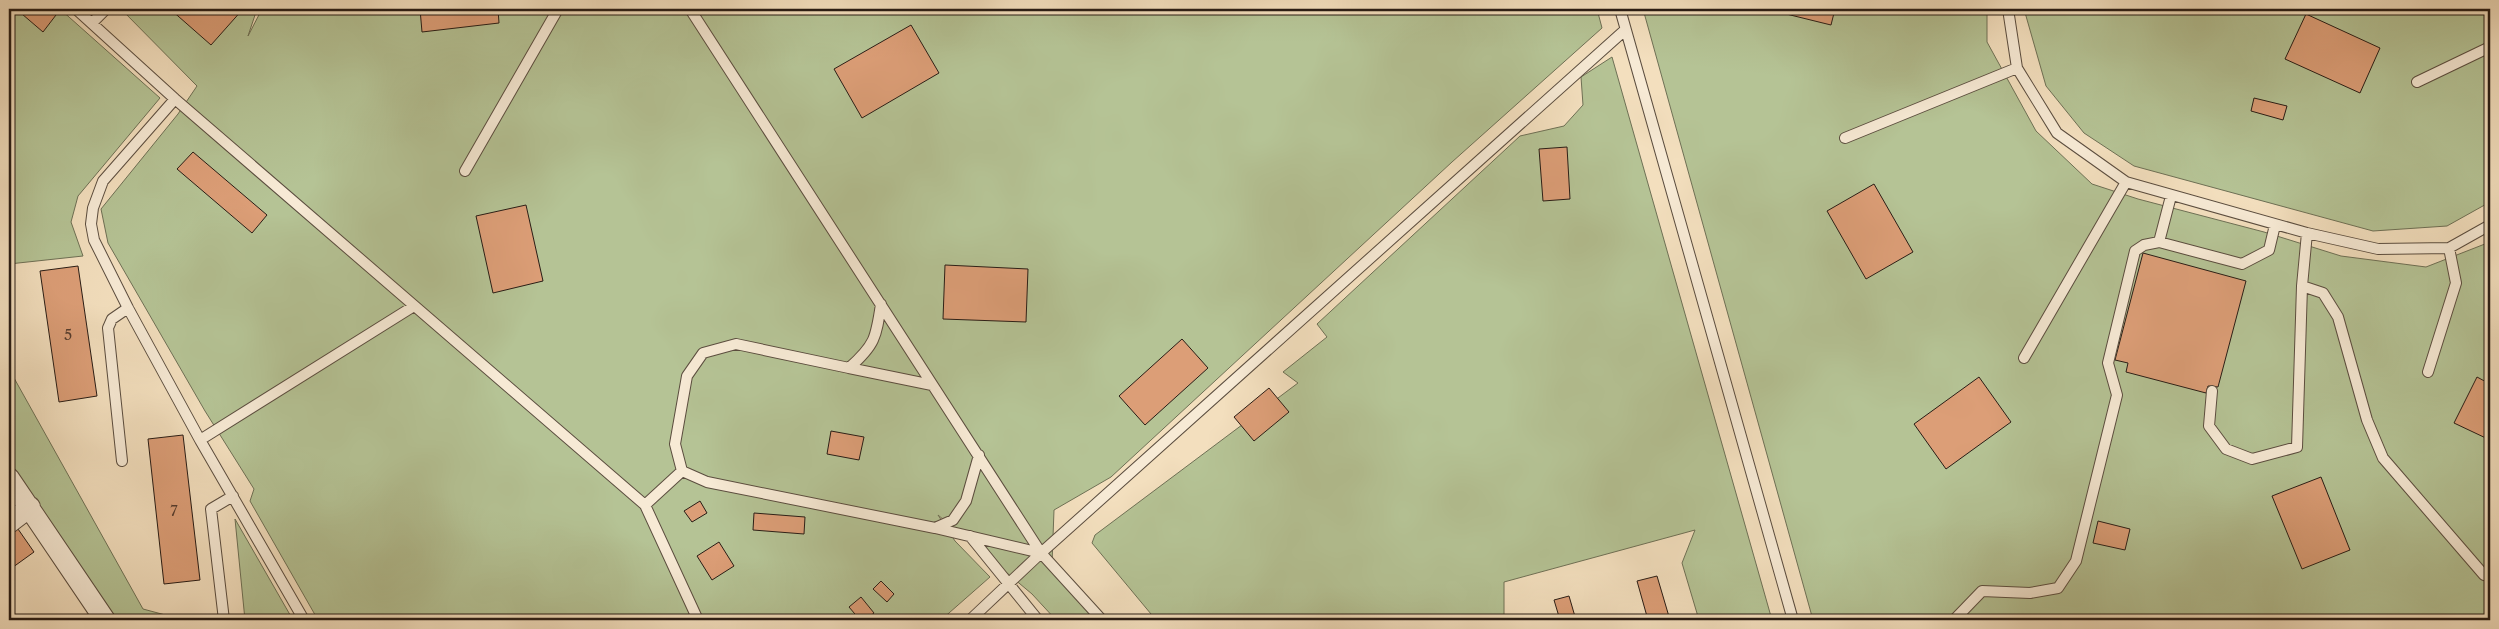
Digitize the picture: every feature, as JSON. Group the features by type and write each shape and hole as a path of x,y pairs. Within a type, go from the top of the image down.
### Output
{"street":[{"path":"9,478 105,620"},
{"path":"9,523 30,507"}],"lane":[{"path":"76,9 175,99 645,505 698,620"},
{"path":"92,23 106,9"},
{"path":"465,171 558,9"},
{"path":"690,9 1041,553 1102,620"},
{"path":"1620,9 1793,620"},
{"path":"2008,9 2017,68 2057,133 2126,182 2307,233 2378,249 2449,248 2490,225"},
{"path":"970,620 1041,553 1625,30"},
{"path":"2417,82 2490,47"},
{"path":"1845,138 2017,68"},
{"path":"175,99 108,174 98,190 91,224 96,248 200,440 304,620"},
{"path":"2024,358 2126,182"},
{"path":"2159,242 2171,196"},
{"path":"1954,620 1982,591 2030,593 2058,588 2076,561 2117,395 2108,364 2135,251 2144,246 2159,242 2242,264 2269,250 2275,224"},
{"path":"2212,391 2209,426 2226,449 2252,459 2298,447 2302,286 2307,233"},
{"path":"2428,372 2456,283 2449,248"},
{"path":"2302,286 2323,293 2338,317 2367,420 2383,458 2484,575 2490,576"},
{"path":"849,368 868,352 877,333 881,304"},
{"path":"200,440 414,306"},
{"path":"122,461 108,328 112,319 128,308"},
{"path":"932,385 736,344 703,353 687,376 674,444 682,471 707,482 935,528 1041,553"},
{"path":"935,528 953,520 966,501 979,455"},
{"path":"645,505 682,471"},
{"path":"224,620 211,509 232,496"},
{"path":"970,536 1007,585 1038,620"}],"green space":[{"path":"9,9 60,9 160,98 78,196 71,222 83,256 9,264"},
{"path":"121,9 257,9 248,36 262,9 1597,9 1602,28 1452,162 1111,477 1054,510 1052,564 1096,620 1056,620 1032,594 938,515 955,541 990,577 941,620 318,620 250,501 254,489 205,411 108,243 101,209 178,114 197,86"},
{"path":"1643,9 1987,9 1987,42 2036,131 2092,184 2138,199 2264,232 2341,256 2426,267 2490,242 2490,620 1813,620"},
{"path":"2024,9 2490,9 2490,202 2447,226 2373,231 2134,166 2084,133 2046,86"},
{"path":"1612,57 1772,620 1699,620 1682,563 1695,530 1504,582 1504,620 1156,620 1092,543 1095,535 1298,383 1283,372 1327,337 1317,324 1520,136 1564,126 1583,105 1581,77"},
{"path":"9,369 143,609 184,620 113,620 9,473"},
{"path":"235,519 293,620 245,620"}],"building":[{"path":"27,9 48,9 56,15 43,32 22,14"},
{"path":"170,9 243,9 211,45"},
{"path":"420,9 498,9 499,23 422,32"},
{"path":"1766,9 1835,9 1831,25"},
{"path":"2306,14 2380,48 2360,93 2285,59"},
{"path":"911,25 939,73 862,118 834,69"},
{"path":"2254,98 2287,106 2283,120 2251,111"},
{"path":"1567,147 1570,199 1543,201 1539,149"},
{"path":"193,152 267,215 252,233 177,169"},
{"path":"1874,184 1913,252 1866,279 1827,211"},
{"path":"526,205 543,281 493,293 476,216"},
{"path":"2143,253 2246,281 2218,387 2208,386 2206,393 2126,372 2128,363 2115,360"},
{"path":"945,265 1028,269 1026,322 943,319"},
{"path":"78,266 97,396 59,402 40,271"},
{"path":"1182,339 1208,368 1145,425 1119,396"},
{"path":"1979,377 2011,422 1946,469 1914,424"},
{"path":"2477,377 2490,384 2490,440 2454,423"},
{"path":"1269,388 1289,412 1254,441 1234,417"},
{"path":"831,431 864,437 859,460 827,454"},
{"path":"183,435 200,580 164,584 148,439"},
{"path":"2321,477 2350,550 2302,569 2272,496"},
{"path":"700,501 707,513 692,522 684,511"},
{"path":"754,513 805,517 804,534 753,530"},
{"path":"2098,521 2130,529 2125,550 2093,543"},
{"path":"18,529 34,552 9,570 9,535"},
{"path":"719,542 734,566 712,580 697,556"},
{"path":"1657,576 1670,620 1648,620 1637,581"},
{"path":"881,581 894,594 887,602 873,589"},
{"path":"1569,596 1576,620 1560,620 1554,600"},
{"path":"861,597 874,613 865,620 860,620 849,607"}]}
